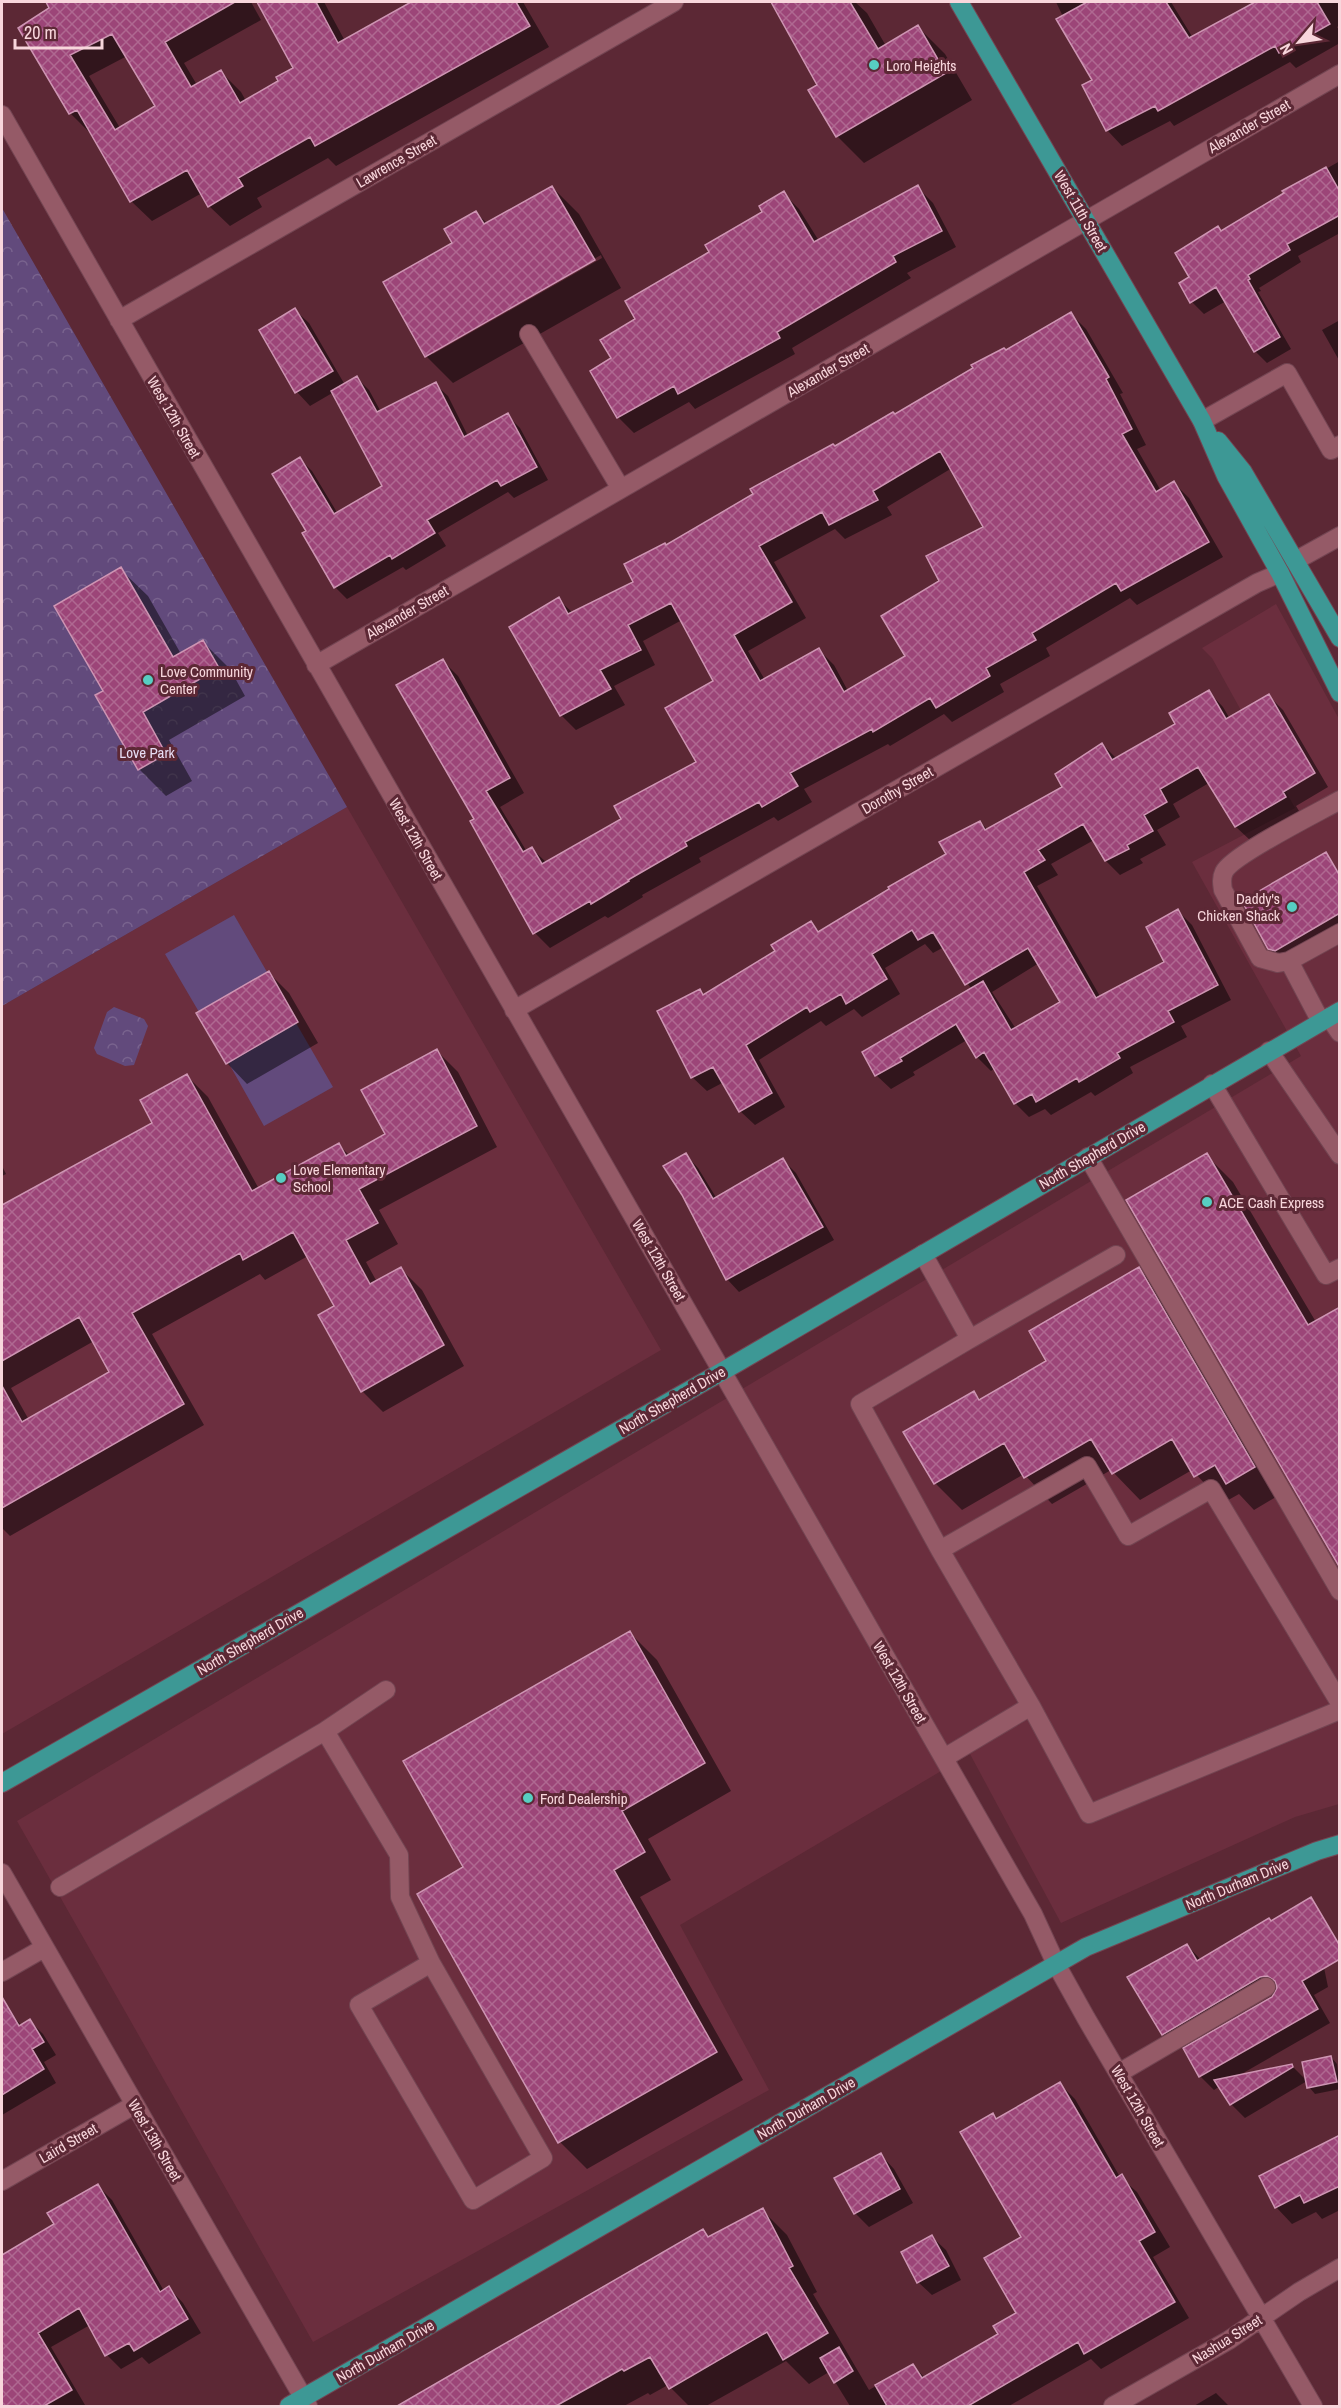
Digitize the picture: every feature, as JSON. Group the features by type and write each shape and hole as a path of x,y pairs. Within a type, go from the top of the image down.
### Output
{"main road":[{"name":"West 11th Street","path":"959,2 1202,420 1227,476 1280,573 1340,693"},
{"name":"West 11th Street","path":"1202,420 1244,472 1340,638"},
{"name":"North Shepherd Drive","path":"2,1783 723,1371 1330,1017"},
{"name":"North Durham Drive","path":"300,2404 1086,1947 1317,1851 1340,1844"}],"street":[{"name":"Lawrence Street","path":"119,320 674,2"},
{"name":"Alexander Street","path":"316,665 1340,74"},
{"name":"West 12th Street","path":"2,115 1033,1914 1056,1965 1313,2406"},
{"path":"529,334 621,489"},
{"path":"1202,420 1287,373 1331,450 1340,445"},
{"path":"1295,561 1340,536"},
{"name":"Dorothy Street","path":"514,1010 1257,584 1280,573"},
{"path":"1340,801 1252,849 1225,870 1221,880 1223,890 1260,958 1278,963 1289,961 1340,933"},
{"path":"1289,961 1340,1033"},
{"path":"1269,1051 1340,1155"},
{"path":"1212,1084 1326,1275 1340,1268"},
{"path":"1088,1157 1340,1591"},
{"path":"923,1254 970,1339"},
{"path":"1116,1255 860,1404 940,1550 1031,1706 1089,1814 1340,1710"},
{"path":"940,1550 1087,1466 1128,1536 1211,1489 1340,1703"},
{"path":"60,1887 325,1731 386,1690"},
{"path":"944,1758 1031,1706"},
{"path":"325,1731 399,1855 400,1897 431,1963 543,2158 472,2200 358,2005 431,1963"},
{"name":"West 13th Street","path":"2,1873 134,2104 300,2404"},
{"path":"2,1972 44,1948"},
{"path":"1119,2073 1266,1987"},
{"name":"Laird Street","path":"2,2181 134,2104"},
{"name":"Nashua Street","path":"1113,2406 1229,2340 1340,2268"}],"shaded area":[{"path":"1276,604 1339,719 1339,1804 1295,1817 1061,1923 970,1754 680,1925 769,2090 313,2342 17,1821 1301,1056 1192,862 1295,808 1212,658 1202,648"},
{"name":"Love Elementary School","path":"347,807 661,1350 2,1734 2,1006"}],"green space":[{"name":"Love Park","path":"2,208 347,807 2,1006"},
{"path":"234,915 267,972 199,1012 165,954"},
{"path":"114,1007 144,1019 148,1026 134,1065 125,1066 97,1054 94,1048 107,1012"},
{"path":"296,1023 333,1087 264,1126 228,1062"}],"building":[{"path":"46,2 235,2 165,42 191,87 221,70 240,103 278,81 276,77 293,68 257,2 316,2 338,43 411,2 516,2 530,26 315,146 310,137 238,178 243,186 208,207 187,170 130,202 77,110 69,114 18,28 49,8","holes":["112,34 155,106 115,130 70,55"]},
{"name":"Loro Heights","path":"771,2 850,2 878,49 918,25 946,73 836,137 808,90 817,85"},
{"path":"1087,2 1166,2 1189,38 1255,2 1317,2 1330,24 1279,53 1275,46 1158,111 1155,106 1106,131 1082,85 1092,80 1056,19"},
{"path":"1326,167 1340,192 1340,215 1287,244 1290,250 1248,275 1250,279 1248,280 1280,337 1254,352 1216,287 1190,303 1179,283 1189,277 1175,253 1218,226 1221,231 1284,193 1282,191"},
{"path":"918,185 942,231 893,256 896,262 777,332 780,338 678,394 674,386 617,418 590,371 611,358 600,340 635,319 625,301 709,252 705,245 762,212 759,206 784,191 814,242"},
{"path":"552,186 595,260 425,357 383,282 452,243 444,229 476,211 484,224"},
{"path":"295,308 333,371 295,393 259,330"},
{"path":"1071,312 1109,377 1106,379 1132,429 1122,434 1156,492 1174,481 1209,542 1121,591 1116,583 1032,633 1036,640 986,668 990,676 936,708 930,698 873,732 872,729 790,773 798,786 762,807 759,802 685,842 687,846 591,904 590,901 533,934 470,821 474,819 396,685 443,659 510,778 486,791 523,852 532,847 542,864 621,819 614,806 696,762 665,708 713,681 671,603 628,625 641,650 600,670 611,689 560,716 509,627 559,597 568,614 633,582 624,564 665,543 666,545 753,494 750,489 833,444 835,446 893,412 895,414 973,368 971,365 1004,348 1006,350","holes":["940,451 983,527 926,556 939,581 881,616 905,656 844,692 819,648 760,681 734,635 792,602 759,546 822,512 829,525 878,500 873,491"]},
{"path":"357,376 377,412 436,382 464,437 508,413 537,467 501,486 497,480 427,520 435,533 392,559 390,555 334,588 302,533 306,531 272,474 300,457 334,514 382,486 331,391"},
{"name":"Love Community Center","path":"121,567 173,657 203,640 219,668 143,712 166,754 138,770 95,695 103,691 54,606"},
{"path":"1209,690 1226,719 1269,694 1315,773 1283,792 1286,797 1235,827 1198,767 1160,789 1167,802 1144,815 1153,831 1127,845 1129,849 1105,861 1083,824 1038,850 1045,860 1024,872 1096,998 1164,962 1146,927 1178,909 1218,985 1168,1011 1174,1022 1117,1053 1120,1058 1079,1082 1077,1078 1036,1102 1032,1094 1014,1104 984,1052 976,1058 956,1024 900,1058 902,1061 875,1076 862,1052 983,981 1011,1030 1060,1002 1028,948 965,985 933,932 918,940 912,930 872,954 887,979 846,1004 841,994 810,1012 807,1007 746,1045 772,1093 739,1112 713,1067 691,1078 657,1011 700,989 703,995 775,951 771,945 811,921 818,932 889,889 888,887 946,854 939,842 980,821 985,830 1062,787 1055,774 1102,743 1112,760 1175,724 1169,713"},
{"name":"Daddy's Chicken Shack","path":"1326,852 1340,876 1340,913 1275,951 1268,949 1242,901"},
{"path":"269,971 298,1022 226,1064 196,1013"},
{"path":"437,1049 477,1126 359,1189 378,1223 346,1240 370,1284 401,1267 444,1345 361,1392 318,1315 334,1306 293,1232 243,1260 240,1253 132,1313 184,1404 2,1508 2,1386 22,1422 109,1372 79,1317 2,1361 2,1205 152,1123 140,1100 187,1074 252,1191 339,1143 346,1156 385,1134 361,1090"},
{"path":"686,1153 713,1199 783,1158 823,1227 726,1280 682,1195 663,1166"},
{"path":"1207,1153 1308,1325 1340,1307 1340,1568 1126,1200"},
{"path":"1139,1267 1255,1467 1226,1484 1215,1465 1194,1477 1172,1439 1112,1474 1091,1439 1024,1478 1004,1443 934,1484 903,1432 974,1391 979,1400 1046,1361 1029,1331"},
{"path":"630,1631 705,1763 622,1811 645,1852 614,1870 717,2052 558,2143 417,1894 463,1867 403,1761"},
{"path":"1311,1897 1340,1946 1340,1959 1302,1981 1318,2009 1199,2077 1183,2048 1272,1997 1277,1988 1275,1981 1267,1976 1260,1977 1162,2035 1127,1977 1187,1944 1197,1961 1269,1918 1271,1921"},
{"path":"2,1997 19,2026 30,2019 44,2042 32,2049 44,2069 2,2095"},
{"path":"1331,2056 1337,2082 1307,2088 1302,2062"},
{"path":"1292,2064 1293,2067 1230,2105 1214,2080"},
{"path":"1060,2082 1116,2178 1122,2174 1155,2232 1139,2241 1175,2302 1084,2354 1078,2342 968,2406 887,2406 875,2385 913,2364 922,2378 998,2334 993,2326 1016,2313 984,2258 1021,2237 960,2132 993,2113 996,2119"},
{"path":"1340,2135 1340,2186 1304,2203 1300,2195 1275,2208 1259,2176"},
{"path":"881,2153 900,2189 854,2214 834,2178"},
{"path":"98,2184 160,2292 169,2286 188,2319 134,2351 129,2343 105,2356 79,2308 38,2333 72,2390 44,2406 2,2406 2,2255 54,2224 47,2213"},
{"path":"763,2208 793,2266 789,2268 828,2333 783,2360 767,2332 669,2389 650,2357 624,2371 622,2369 556,2406 397,2406 703,2229 708,2237"},
{"path":"932,2235 949,2266 917,2283 901,2252"},
{"path":"839,2347 853,2371 834,2383 820,2358"}],"place":[{"name":"Loro Heights","path":"874,65"},
{"name":"Love Community Center","path":"148,680"},
{"name":"Daddy's Chicken Shack","path":"1292,907"},
{"name":"Love Elementary School","path":"281,1178"},
{"name":"ACE Cash Express","path":"1207,1202"},
{"name":"Ford Dealership","path":"528,1798"}]}
